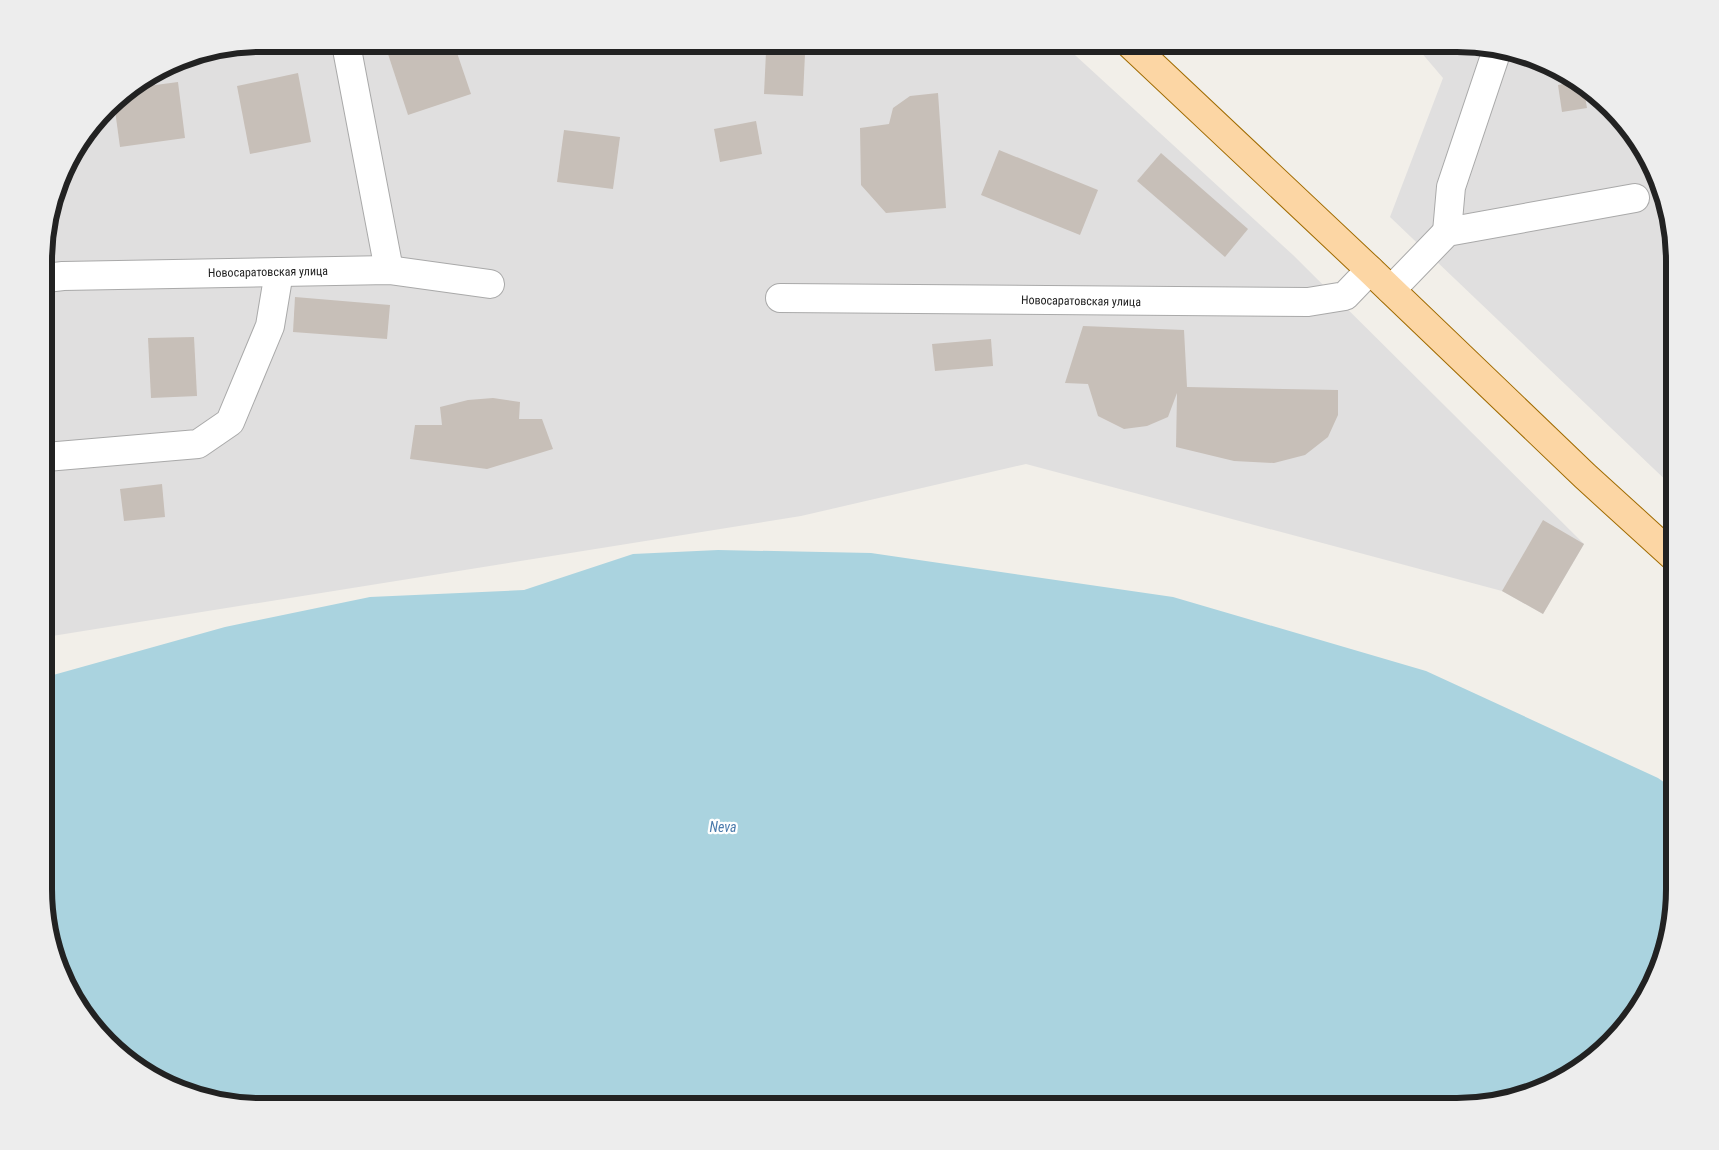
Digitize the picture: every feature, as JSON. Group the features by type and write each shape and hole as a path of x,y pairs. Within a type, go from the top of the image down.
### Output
{"main road":[{"path":"1138,52 1585,476 1666,550"}],"street":[{"path":"348,52 389,270"},
{"path":"1447,232 1450,187 1495,56"},
{"path":"1391,290 1447,232 1635,198"},
{"name":"Новосаратовская улица","path":"52,277 389,270 490,284"},
{"name":"Новосаратовская улица","path":"780,298 1308,302 1344,296 1370,270"},
{"path":"52,456 198,444 230,422 270,326 279,272"}],"shaded area":[{"path":"262,52 1072,52 1293,255 1584,544 1543,614 1502,591 1026,464 801,516 52,636 52,262 54,234 60,207 74,169 88,145 104,124 124,104 145,88 182,68 234,54"},
{"path":"1421,52 1485,54 1537,68 1574,88 1595,104 1623,134 1645,169 1659,207 1666,248 1666,480 1390,217 1443,78"}],"water":[{"name":"Neva","path":"718,550 871,553 1173,597 1426,671 1658,778 1666,784 1665,916 1651,968 1631,1005 1615,1026 1595,1046 1574,1062 1550,1076 1525,1086 1485,1096 1458,1098 262,1098 234,1096 182,1082 145,1062 124,1046 104,1026 88,1005 68,968 54,916 52,888 52,675 225,627 370,597 524,590 633,554"}],"building":[{"path":"387,52 457,52 471,94 408,115"},
{"path":"766,52 805,54 803,96 764,94"},
{"path":"298,73 311,142 250,154 237,86"},
{"path":"178,82 185,138 120,147 115,113 149,86"},
{"path":"1566,83 1585,96 1587,108 1562,112 1558,85"},
{"path":"938,93 946,208 886,213 861,185 860,128 889,124 893,108 910,96"},
{"path":"756,121 762,154 720,162 714,129"},
{"path":"564,130 620,137 613,189 557,182"},
{"path":"999,150 1098,190 1080,235 981,195"},
{"path":"1161,153 1248,229 1225,257 1137,181"},
{"path":"295,297 390,305 387,339 293,332"},
{"path":"1083,326 1184,330 1187,387 1338,390 1338,415 1328,437 1305,455 1274,463 1234,461 1176,447 1177,393 1168,417 1147,426 1124,429 1098,416 1088,384 1065,383"},
{"path":"194,337 197,396 151,398 148,338"},
{"path":"991,339 993,366 935,371 932,344"},
{"path":"493,398 520,402 519,419 542,419 553,449 487,469 410,459 415,425 442,425 440,407 468,400"},
{"path":"162,484 165,517 124,521 120,489"},
{"path":"1543,520 1584,544 1543,614 1502,591"}]}
